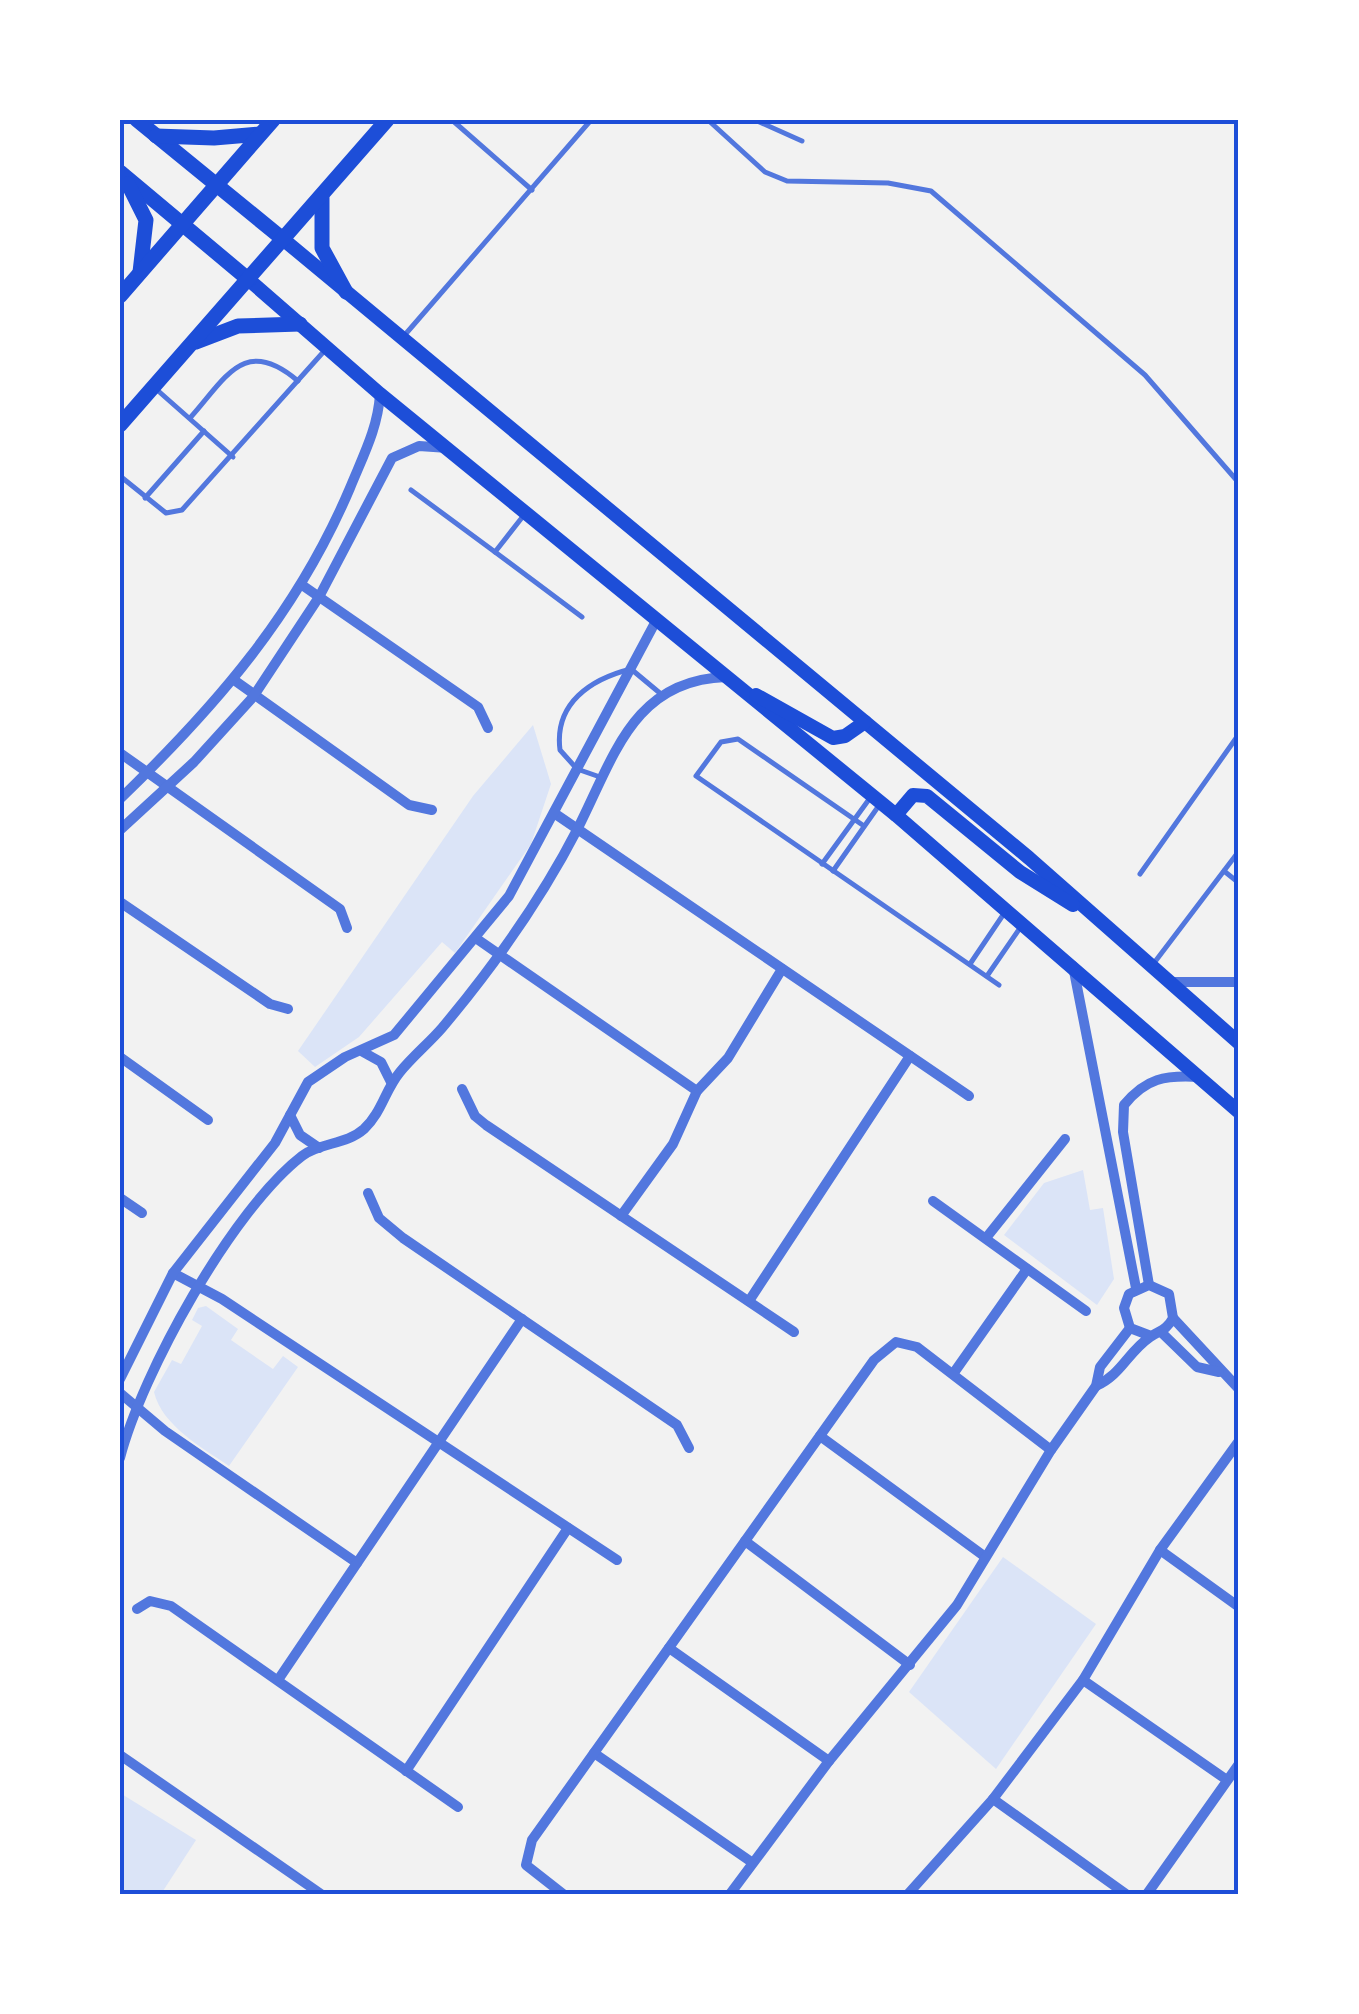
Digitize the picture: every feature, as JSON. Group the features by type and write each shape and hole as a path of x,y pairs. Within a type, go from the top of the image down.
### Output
{"main road":[{"path":"137,120 866,722 1238,1041"},
{"path":"120,424 387,120"},
{"path":"156,136 214,138 263,126"},
{"path":"120,296 263,126"},
{"path":"120,172 380,394 896,815 1239,1112"},
{"path":"120,172 146,220 140,272"},
{"path":"323,195 319,219 322,248 346,292"},
{"path":"192,343 238,326 300,324"},
{"path":"751,696 770,700 832,738 844,736 866,722"},
{"path":"896,815 913,795 927,796 1020,872 1096,916"}],"street":[{"path":"120,798 195,727 302,585 373,436 380,394"},
{"path":"120,830 253,697 319,597 392,458 419,446 448,448"},
{"path":"342,506 361,516"},
{"path":"302,585 478,707 488,728"},
{"path":"120,1379 172,1273 275,1143 308,1082 323,1068 394,1035 509,896 657,620"},
{"path":"120,1458 136,1408 199,1287 260,1202 303,1155 339,1143 366,1127 379,1112 392,1082 501,955 578,828 634,720 661,694 693,680 727,677"},
{"path":"234,680 408,805 432,810"},
{"path":"120,754 340,908 347,928"},
{"path":"554,813 968,1096"},
{"path":"120,902 270,1004 288,1010"},
{"path":"477,939 698,1091"},
{"path":"1072,965 1136,1288 1124,1308 1130,1328"},
{"path":"621,1216 673,1144 698,1091 728,1058 782,969"},
{"path":"1170,982 1239,982"},
{"path":"360,1052 376,1057 392,1082"},
{"path":"749,1301 910,1056"},
{"path":"120,1057 208,1120"},
{"path":"1149,1285 1124,1132 1124,1105 1148,1082 1166,1075 1199,1077"},
{"path":"462,1089 475,1116 486,1125 794,1332"},
{"path":"290,1116 300,1135 319,1148"},
{"path":"986,1238 1065,1139"},
{"path":"368,1193 373,1208 390,1227 677,1425 690,1448"},
{"path":"120,1198 142,1212"},
{"path":"933,1201 1086,1310"},
{"path":"953,1374 1026,1269"},
{"path":"172,1273 617,1560"},
{"path":"1136,1288 1149,1285 1169,1294 1174,1318 1211,1354 1219,1372 1239,1389"},
{"path":"1096,1386 1114,1378 1174,1318"},
{"path":"278,1680 522,1319"},
{"path":"1130,1328 1156,1334 1197,1367 1219,1372"},
{"path":"730,1894 750,1861 957,1606 1050,1450 1096,1386 1100,1367 1130,1328"},
{"path":"563,1894 536,1876 526,1865 526,1855 594,1752 874,1360 896,1342 917,1347 1050,1450"},
{"path":"120,1392 136,1408 357,1563"},
{"path":"820,1436 984,1556"},
{"path":"908,1894 993,1799 1083,1680 1160,1550 1239,1441"},
{"path":"406,1771 568,1528"},
{"path":"745,1541 910,1665"},
{"path":"1160,1550 1239,1607"},
{"path":"137,1609 150,1601 171,1606 458,1807"},
{"path":"669,1648 829,1761"},
{"path":"1083,1680 1227,1780"},
{"path":"594,1752 750,1861"},
{"path":"120,1755 321,1894"},
{"path":"1147,1894 1239,1764"},
{"path":"993,1799 1126,1894"}],"lane":[{"path":"452,120 532,190"},
{"path":"402,338 591,120"},
{"path":"708,120 764,172 787,180 888,182 931,191 1145,376 1239,483"},
{"path":"755,120 802,141"},
{"path":"120,476 166,513 182,510 328,348"},
{"path":"190,418 232,371 250,360 276,364 298,381"},
{"path":"153,387 233,456"},
{"path":"145,498 204,431"},
{"path":"411,490 582,618"},
{"path":"495,552 526,512"},
{"path":"604,777 577,769 560,750 564,712 593,684 631,668 661,694"},
{"path":"1140,874 1239,734"},
{"path":"864,826 738,739 721,742 697,774 699,782 999,985"},
{"path":"822,864 854,819 876,799"},
{"path":"833,871 864,826 876,799"},
{"path":"1152,966 1239,851"},
{"path":"1224,871 1239,883"},
{"path":"970,964 1006,910"},
{"path":"986,976 1023,924"}],"shaded area":[{"path":"533,725 551,784 531,844 455,953 442,942 359,1037 315,1067 298,1051 473,796"},
{"path":"1083,1170 1090,1210 1103,1208 1114,1279 1097,1305 1004,1235 1044,1183"},
{"path":"206,1306 238,1329 231,1340 273,1369 283,1356 298,1367 229,1466 174,1426 154,1392 172,1360 181,1364 202,1326 192,1320 198,1308"},
{"path":"1003,1557 1096,1624 996,1769 909,1692"},
{"path":"120,1793 196,1840 161,1894 120,1894"}]}
